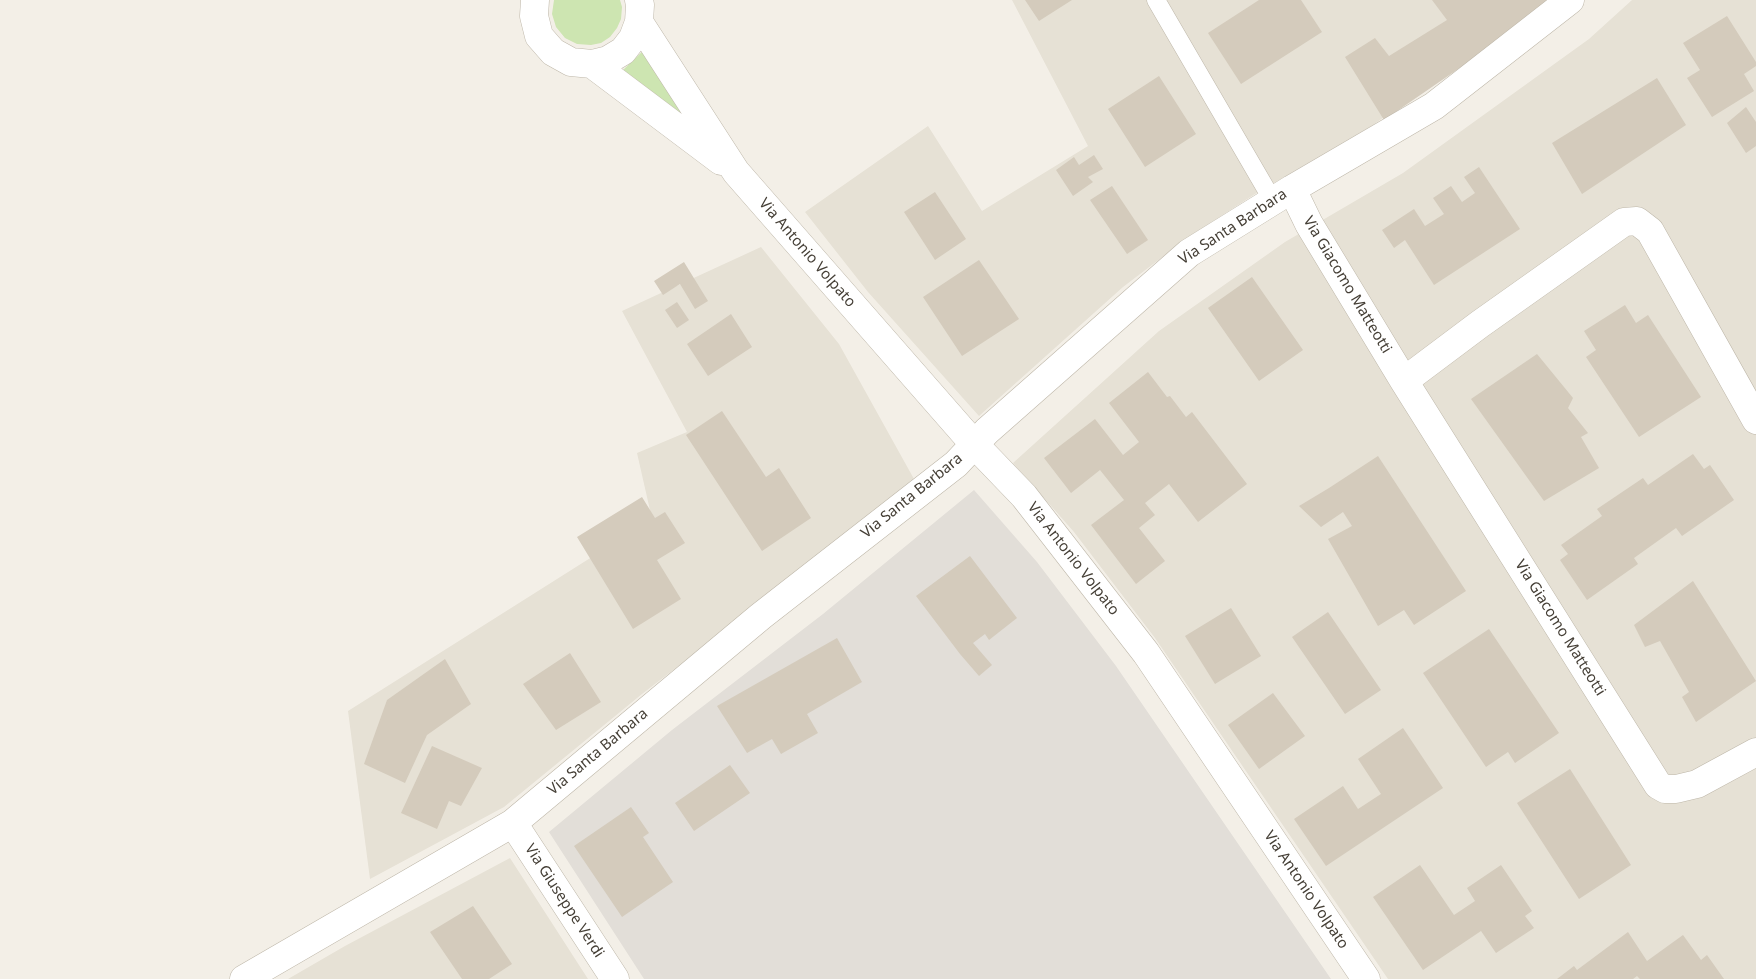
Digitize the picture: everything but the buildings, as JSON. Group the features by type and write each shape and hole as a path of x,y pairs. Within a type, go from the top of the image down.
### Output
{"street":[{"path":"535,0 534,16 539,36 553,52 571,62 592,64 608,60 622,51 633,38 639,11"},
{"name":"Via Santa Barbara","path":"244,979 513,823 761,616 956,464 974,444 1189,253 1434,106 1570,0"},
{"name":"Via Antonio Volpato","path":"639,11 736,172 974,444 1024,496 1146,653 1366,979"},
{"name":"Via Antonio Volpato","path":"592,64 736,172"},
{"name":"Via Giacomo Matteotti","path":"1283,195 1309,224 1404,380 1658,784 1665,789 1676,789 1697,784 1756,752"},
{"path":"1404,380 1624,222 1637,221 1650,231 1756,420"},
{"name":"Via Giuseppe Verdi","path":"513,823 615,979"}],"lane":[{"path":"1156,0 1283,195"}],"shaded area":[{"path":"1012,0 1546,0 1373,125 1255,194 1190,236 1123,287 979,416 868,292 805,212 928,126 982,211 1088,146"},
{"path":"1632,0 1756,0 1756,979 1388,979 1155,638 1074,532 1013,463 1159,331 1285,242 1403,173 1589,39"},
{"path":"761,247 839,344 914,479 794,577 642,694 504,807 370,879 348,711 652,519 637,453 687,432 622,311"},
{"path":"974,490 1037,562 1116,666 1331,979 644,979 549,832 672,730 823,614"},
{"path":"510,858 588,979 288,979 345,946"}],"green space":[{"path":"554,0 620,0 622,7 621,19 610,37 601,43 591,45 577,44 565,38 556,27 552,14"},
{"path":"644,50 685,117 623,70"}]}
